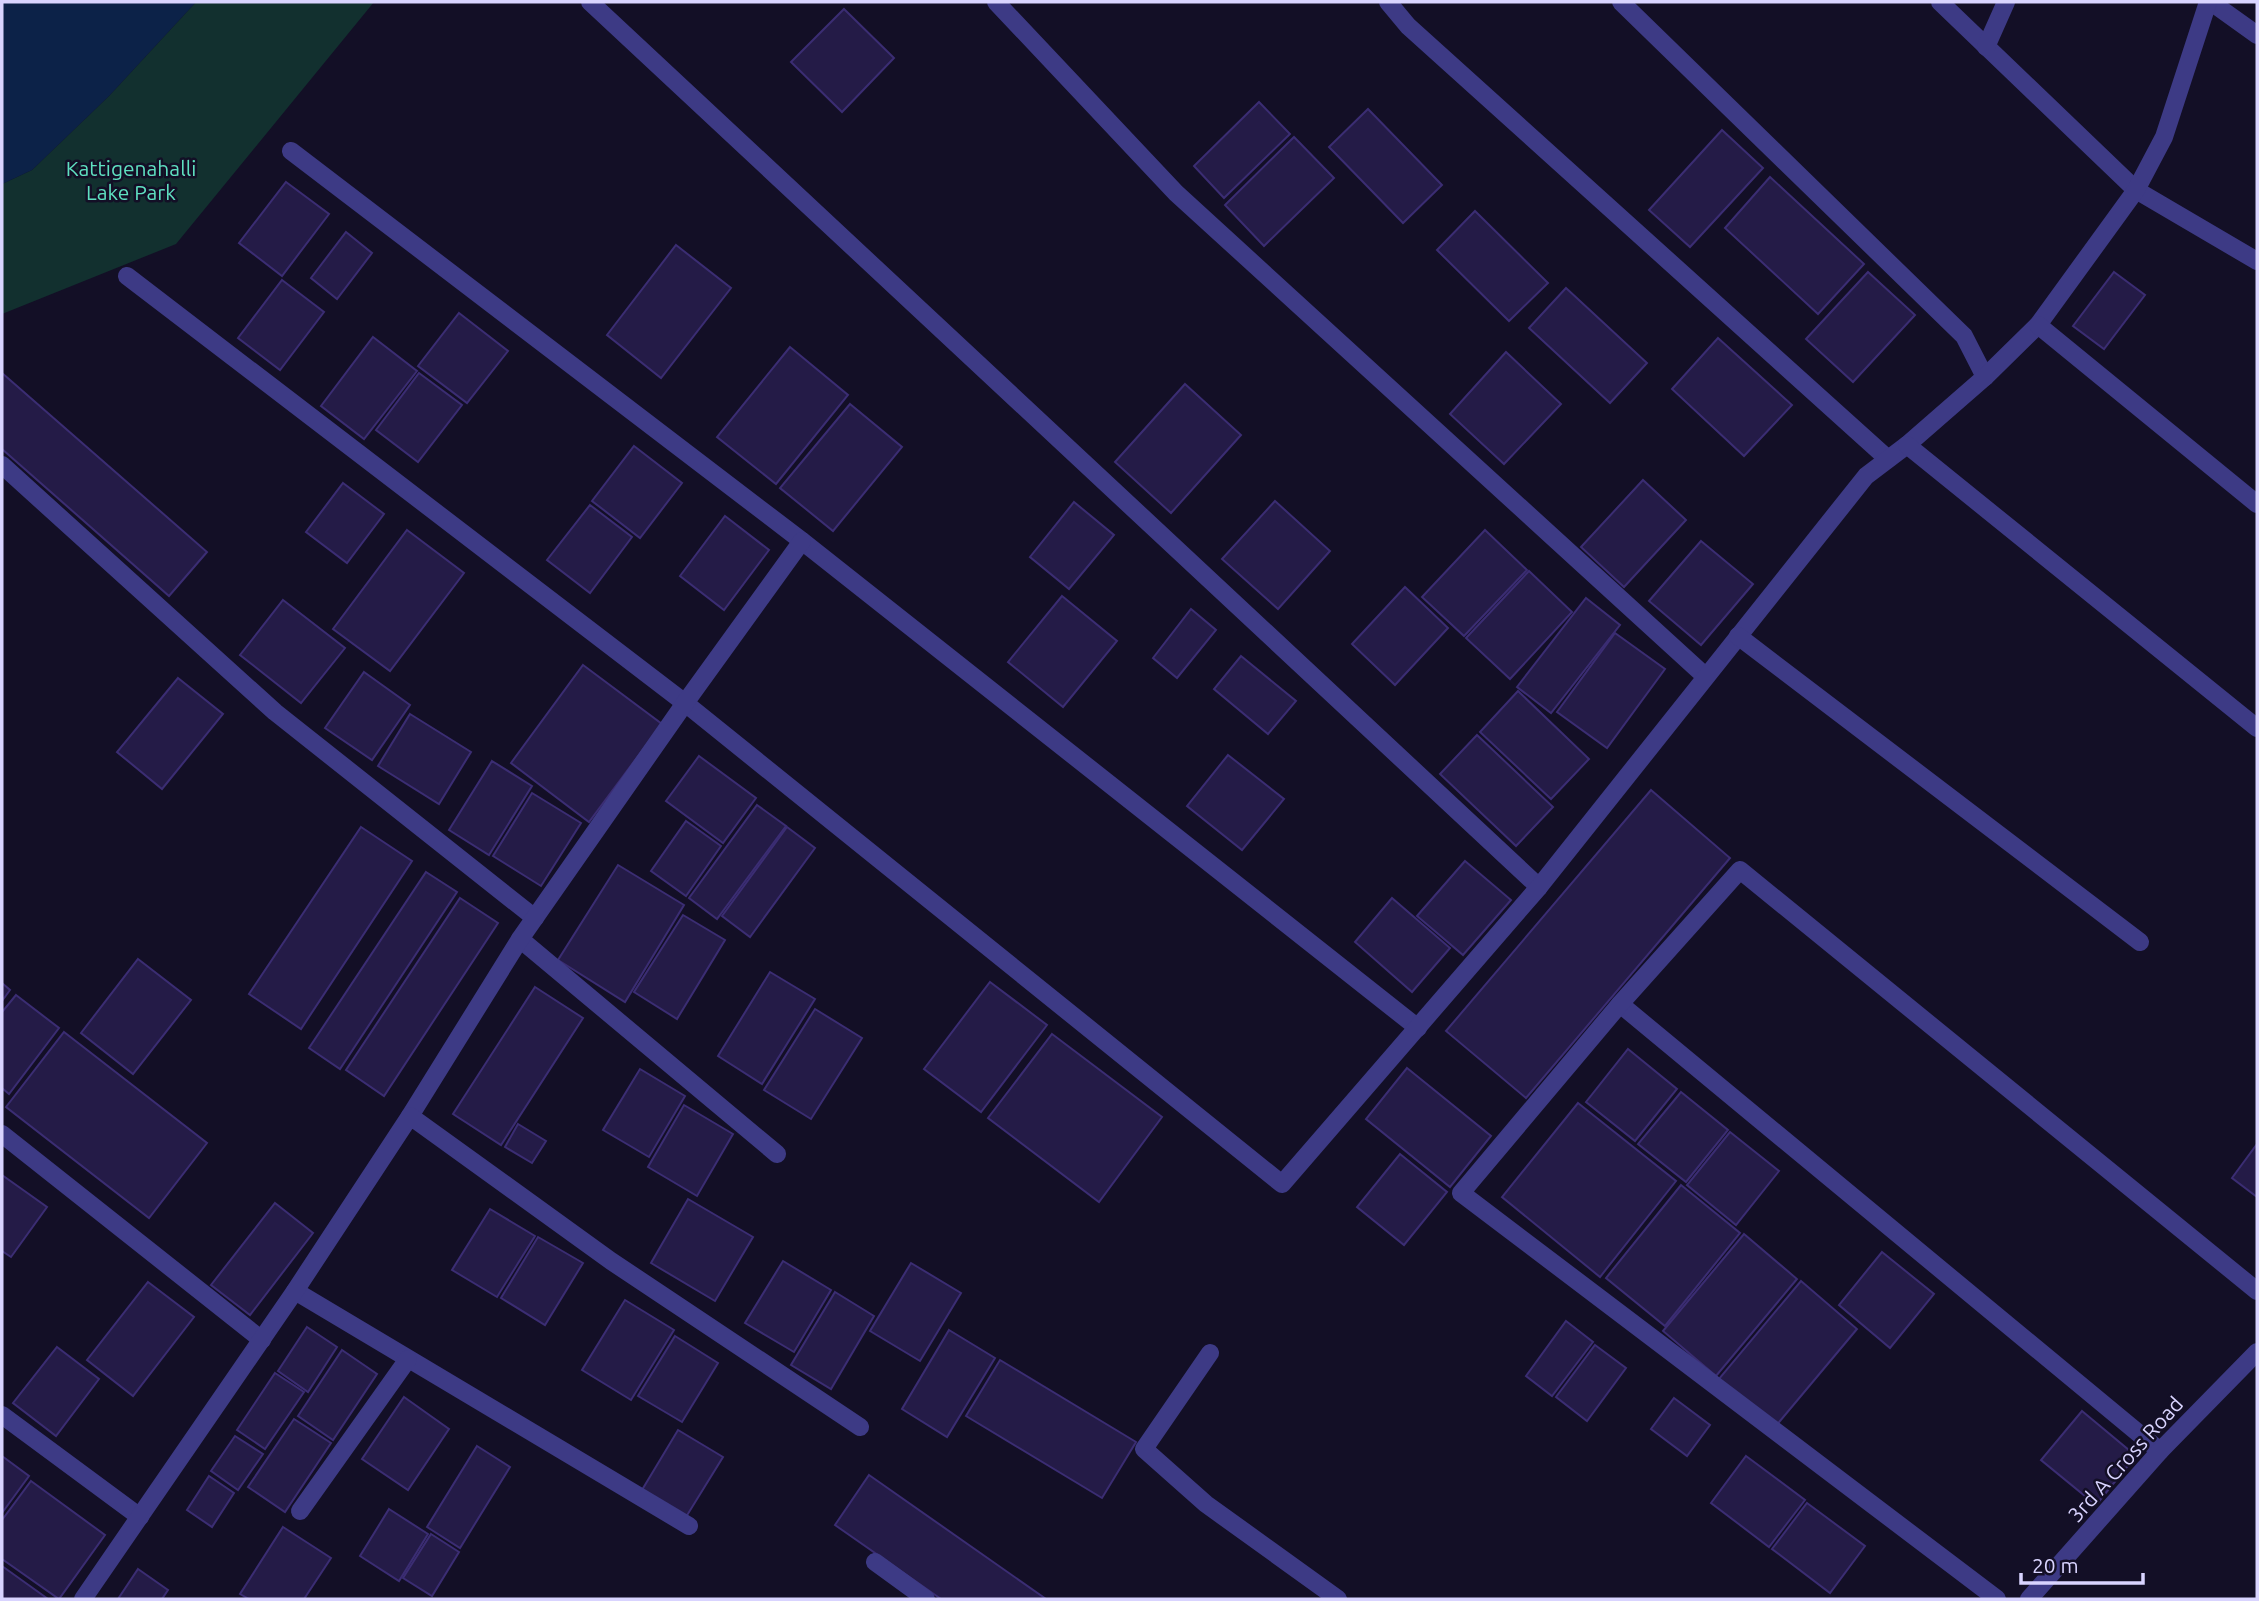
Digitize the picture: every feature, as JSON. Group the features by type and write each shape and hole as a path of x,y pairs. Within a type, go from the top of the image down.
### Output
{"street":[{"path":"590,2 1539,887"},
{"path":"996,2 1176,193 1705,676"},
{"path":"1388,2 1408,26 1888,459"},
{"path":"1621,2 1964,336 1986,377"},
{"path":"1940,2 2136,190 2257,261"},
{"path":"1986,47 2006,2"},
{"path":"127,276 685,703 1282,1184 1539,887 1866,476 1907,445 1986,377 2038,325 2136,190 2164,137 2209,2 2257,35"},
{"path":"291,150 802,541 1418,1028"},
{"path":"2038,325 2257,504"},
{"path":"1907,445 2257,728"},
{"path":"2,465 275,712 535,918"},
{"path":"83,1599 295,1291 410,1116 520,939 802,541"},
{"path":"1738,636 2140,942"},
{"path":"1997,1599 1461,1194 1619,1004 1740,870 2257,1291"},
{"path":"520,939 777,1154"},
{"path":"1619,1004 2160,1451"},
{"path":"410,1116 611,1261 860,1427"},
{"path":"2,1134 262,1340"},
{"path":"295,1291 689,1526"},
{"name":"3rd A Cross Road","path":"2029,1599 2160,1451 2257,1352"},
{"path":"1210,1353 1144,1449 1206,1504 1338,1599"},
{"path":"300,1511 408,1359"},
{"path":"2,1415 140,1517"},
{"path":"875,1562 926,1599"}],"green space":[{"name":"Kattigenahalli Lake Park","path":"196,2 374,2 176,244 2,314 2,184 32,170 109,96"}],"water":[{"path":"2,2 196,2 109,96 32,170 2,184"}],"building":[{"path":"844,9 894,58 842,112 791,62"},
{"path":"1259,102 1290,134 1224,198 1194,166"},
{"path":"1368,109 1442,185 1403,223 1329,147"},
{"path":"1722,130 1763,168 1690,247 1649,210"},
{"path":"1294,137 1334,178 1264,246 1225,205"},
{"path":"1770,177 1864,264 1818,314 1725,228"},
{"path":"286,182 329,214 282,276 239,243"},
{"path":"1475,211 1548,283 1509,321 1437,250"},
{"path":"346,232 372,253 337,299 311,278"},
{"path":"676,245 731,288 661,378 607,335"},
{"path":"1868,272 1915,315 1853,382 1806,339"},
{"path":"2114,272 2145,295 2104,349 2073,326"},
{"path":"282,280 324,312 280,370 238,338"},
{"path":"1566,288 1647,363 1610,403 1529,328"},
{"path":"459,313 508,351 467,403 418,366"},
{"path":"373,337 417,371 364,439 321,406"},
{"path":"1718,338 1792,405 1744,456 1672,389"},
{"path":"790,347 848,395 776,484 717,437"},
{"path":"1506,352 1561,404 1504,464 1450,414"},
{"path":"2,373 207,552 169,596 2,449"},
{"path":"419,373 462,405 418,462 376,430"},
{"path":"1185,384 1241,435 1171,513 1115,462"},
{"path":"850,404 902,447 833,531 780,488"},
{"path":"634,446 682,483 640,538 592,501"},
{"path":"1643,480 1686,520 1624,587 1581,547"},
{"path":"343,483 384,514 347,563 306,532"},
{"path":"1275,501 1330,551 1278,609 1222,559"},
{"path":"1074,502 1114,535 1069,589 1030,557"},
{"path":"590,505 632,537 590,593 547,560"},
{"path":"725,516 769,550 724,610 680,576"},
{"path":"407,530 464,573 390,671 333,629"},
{"path":"1485,530 1527,570 1464,636 1422,597"},
{"path":"1701,541 1753,584 1701,645 1649,601"},
{"path":"1529,571 1572,612 1510,679 1466,638"},
{"path":"1405,587 1448,628 1395,685 1352,644"},
{"path":"1062,596 1117,641 1063,707 1008,662"},
{"path":"1586,598 1620,625 1551,713 1517,687"},
{"path":"283,600 345,648 301,703 240,655"},
{"path":"1191,609 1216,630 1177,678 1153,658"},
{"path":"1615,633 1665,669 1607,748 1557,712"},
{"path":"1241,656 1296,701 1268,734 1214,689"},
{"path":"583,665 662,724 589,822 511,763"},
{"path":"364,672 410,705 372,760 325,728"},
{"path":"178,678 223,714 162,789 117,752"},
{"path":"1518,691 1589,759 1551,799 1480,732"},
{"path":"410,714 471,752 439,804 378,766"},
{"path":"1477,735 1553,807 1516,846 1440,774"},
{"path":"1228,755 1284,799 1242,850 1187,806"},
{"path":"699,756 756,798 723,843 666,801"},
{"path":"492,761 532,786 489,855 449,830"},
{"path":"1651,790 1730,858 1526,1098 1446,1031"},
{"path":"532,793 581,823 541,886 493,856"},
{"path":"757,805 786,826 717,919 689,898"},
{"path":"686,821 721,846 686,896 651,871"},
{"path":"361,827 412,861 301,1029 249,994"},
{"path":"787,827 815,848 750,937 722,916"},
{"path":"1465,861 1511,900 1463,955 1417,916"},
{"path":"618,865 684,905 625,1002 558,960"},
{"path":"426,872 457,892 340,1069 309,1048"},
{"path":"460,898 498,923 384,1096 346,1070"},
{"path":"1392,898 1450,948 1412,992 1355,942"},
{"path":"683,915 725,940 677,1019 634,992"},
{"path":"138,959 191,1000 133,1074 81,1033"},
{"path":"770,972 815,999 762,1084 718,1056"},
{"path":"990,982 1047,1025 981,1112 924,1069"},
{"path":"2,983 10,990 2,1001"},
{"path":"535,987 583,1018 501,1145 453,1114"},
{"path":"16,995 59,1028 9,1094 2,1088 2,1012"},
{"path":"815,1009 862,1038 811,1119 764,1090"},
{"path":"64,1032 207,1143 149,1218 6,1107"},
{"path":"1052,1034 1162,1117 1099,1202 988,1118"},
{"path":"1628,1049 1677,1089 1635,1141 1586,1102"},
{"path":"1407,1068 1491,1136 1450,1187 1366,1119"},
{"path":"640,1069 685,1096 649,1157 603,1130"},
{"path":"1681,1092 1728,1130 1686,1182 1638,1144"},
{"path":"1578,1103 1676,1181 1600,1277 1502,1197"},
{"path":"684,1105 733,1134 697,1196 648,1167"},
{"path":"518,1124 546,1141 532,1163 505,1147"},
{"path":"1730,1132 1779,1171 1736,1225 1687,1185"},
{"path":"2257,1144 2257,1197 2232,1178"},
{"path":"1400,1154 1447,1192 1404,1245 1357,1207"},
{"path":"2,1175 47,1207 11,1257 2,1251"},
{"path":"1681,1185 1740,1233 1665,1326 1606,1278"},
{"path":"688,1199 753,1237 715,1301 651,1263"},
{"path":"275,1203 313,1233 250,1315 211,1285"},
{"path":"490,1209 535,1236 497,1297 452,1270"},
{"path":"1744,1234 1797,1279 1716,1376 1663,1331"},
{"path":"538,1237 583,1263 545,1325 501,1298"},
{"path":"1882,1252 1934,1294 1890,1348 1839,1305"},
{"path":"783,1261 831,1290 794,1352 745,1323"},
{"path":"911,1263 961,1293 920,1361 870,1331"},
{"path":"1801,1281 1857,1329 1775,1427 1718,1380"},
{"path":"148,1282 194,1317 133,1396 87,1360"},
{"path":"835,1292 874,1316 831,1389 791,1365"},
{"path":"625,1300 674,1330 631,1400 582,1370"},
{"path":"1566,1321 1593,1342 1552,1396 1526,1376"},
{"path":"307,1327 337,1347 308,1392 278,1371"},
{"path":"949,1330 995,1358 947,1437 902,1409"},
{"path":"675,1336 718,1363 682,1422 638,1396"},
{"path":"1595,1345 1626,1368 1587,1421 1556,1397"},
{"path":"57,1347 99,1379 56,1436 13,1403"},
{"path":"342,1350 377,1374 333,1440 298,1416"},
{"path":"1000,1360 1136,1442 1102,1498 966,1416"},
{"path":"275,1373 304,1392 265,1449 237,1430"},
{"path":"404,1397 449,1429 408,1490 362,1459"},
{"path":"1674,1398 1710,1425 1687,1456 1651,1429"},
{"path":"2082,1411 2136,1456 2096,1505 2041,1460"},
{"path":"294,1419 331,1443 285,1512 248,1487"},
{"path":"678,1430 723,1457 686,1517 642,1490"},
{"path":"235,1436 263,1454 238,1490 211,1471"},
{"path":"477,1446 510,1467 460,1548 427,1527"},
{"path":"2,1456 29,1476 2,1513"},
{"path":"1746,1456 1805,1500 1769,1547 1711,1503"},
{"path":"869,1475 1046,1599 941,1599 835,1525"},
{"path":"209,1476 234,1493 212,1527 187,1510"},
{"path":"31,1481 105,1535 59,1599 2,1559 2,1520"},
{"path":"1807,1503 1865,1546 1830,1593 1772,1549"},
{"path":"389,1509 428,1534 399,1581 360,1556"},
{"path":"283,1527 331,1558 304,1599 249,1599 240,1594"},
{"path":"431,1534 459,1552 432,1596 403,1578"},
{"path":"2,1566 48,1599 2,1599"},
{"path":"138,1569 168,1590 162,1599 118,1599"}]}
